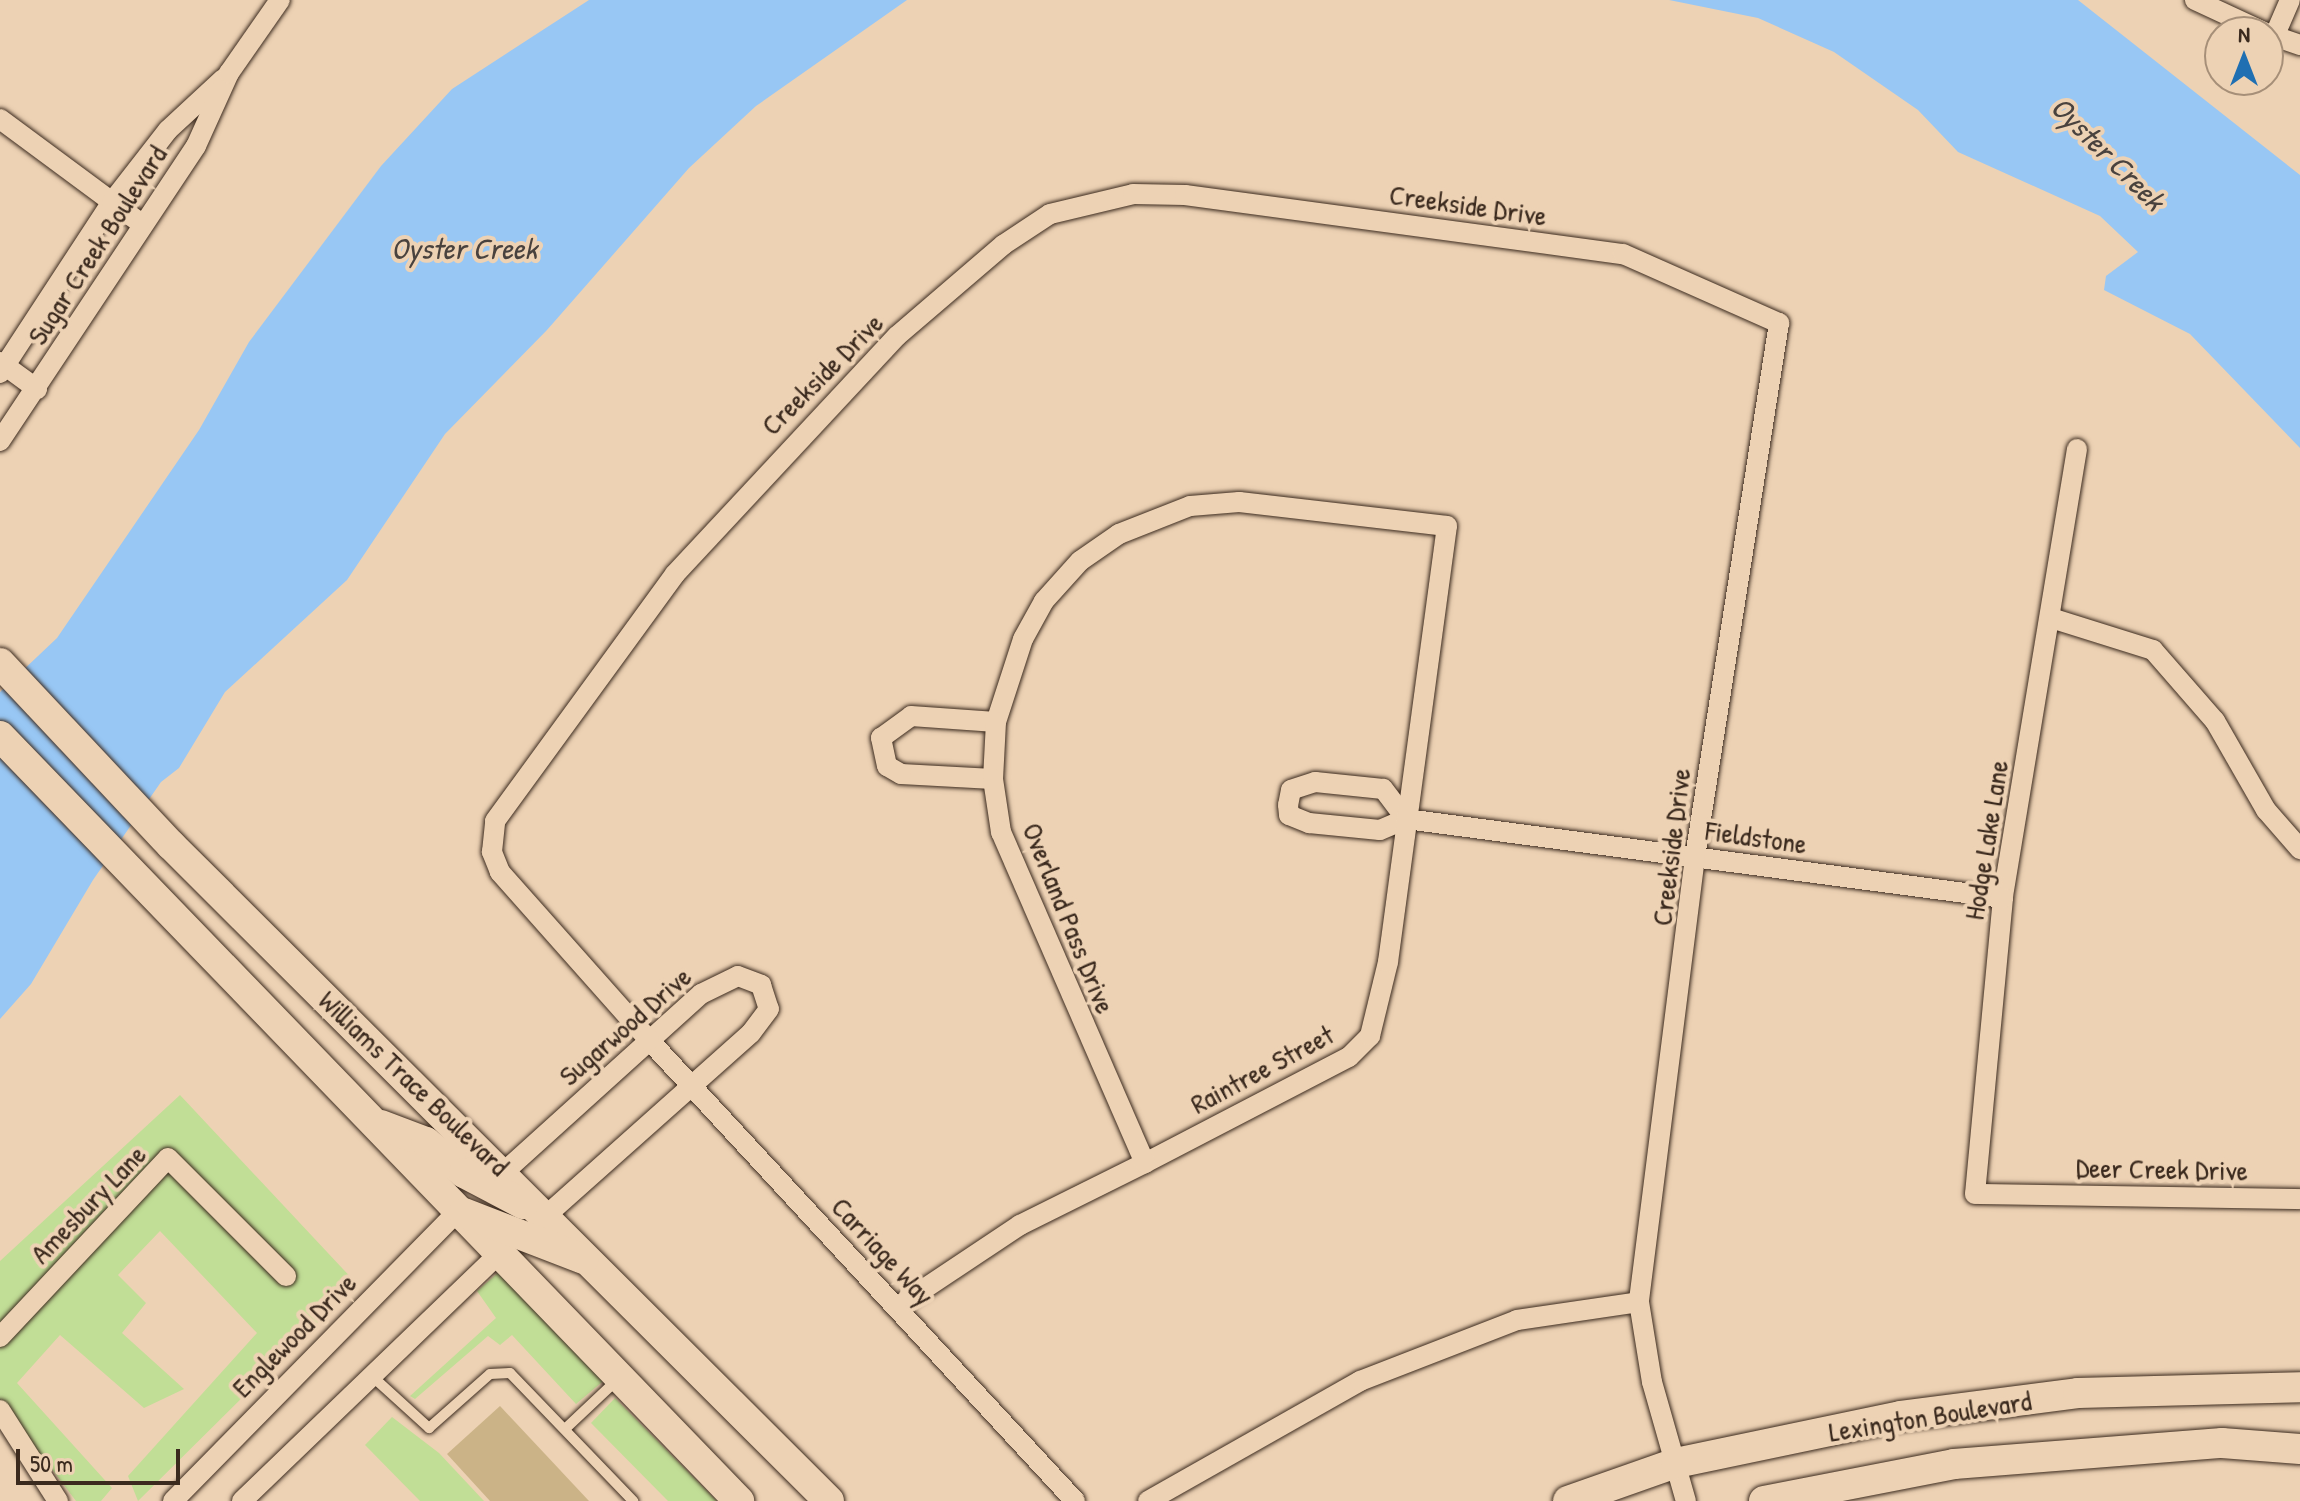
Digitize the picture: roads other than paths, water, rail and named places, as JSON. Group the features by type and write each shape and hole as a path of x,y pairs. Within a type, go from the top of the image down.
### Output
{"main road":[{"name":"Williams Trace Boulevard","path":"0,663 171,845 595,1263 820,1498"},
{"name":"Williams Trace Boulevard","path":"0,736 139,885 739,1501"},
{"path":"371,1121 426,1142 464,1173 547,1215"},
{"path":"458,1211 595,1263"},
{"name":"Lexington Boulevard","path":"1568,1501 1676,1463 1901,1416 2078,1393 2300,1387"},
{"name":"Lexington Boulevard","path":"1764,1501 1954,1464 2222,1443 2300,1449"}],"street":[{"name":"Sugar Creek Boulevard","path":"0,441 196,146 229,73 280,0"},
{"path":"2195,0 2229,8"},
{"name":"Sugar Creek Boulevard","path":"2,367 112,202 168,130 229,73"},
{"path":"0,119 142,224"},
{"name":"Creekside Drive","path":"649,1040 500,872 492,852 495,821 675,574 770,466 897,336 1003,245 1050,214 1086,202 1185,195 1623,254 1779,323 1695,857 1639,1302 1652,1382 1686,1501"},
{"path":"2,367 37,389"},
{"name":"Hodge Lake Lane","path":"2023,1194 1975,1194 2003,898 2077,449"},
{"name":"Overland Pass Drive","path":"1145,1163 1019,884 993,779 996,722 1008,678 1044,601 1080,561 1119,534 1190,506 1239,502 1447,526"},
{"name":"Raintree Street","path":"897,1307 1020,1225 1349,1057 1370,1036 1388,962 1447,526"},
{"path":"2051,618 2153,650 2215,721 2266,810 2300,849"},
{"path":"993,779 901,774 887,766 881,738 911,716 996,722"},
{"name":"Fieldstone","path":"1406,819 1383,789 1315,782 1291,790 1288,805 1289,815 1309,823 1380,830 1406,819 2003,898"},
{"name":"Sugarwood Drive","path":"504,1172 649,1040 724,979 738,976 761,985 769,1009 763,1020 693,1088 547,1215"},
{"name":"Carriage Way","path":"649,1040 1075,1501"},
{"name":"Amesbury Lane","path":"0,1337 168,1158 286,1276"},
{"name":"Deer Creek Drive","path":"2023,1194 2300,1199"},
{"name":"Englewood Drive","path":"173,1501 458,1211"},
{"path":"242,1501 499,1254"},
{"path":"1148,1501 1360,1381 1517,1320 1639,1302"},
{"path":"0,1410 58,1501"}],"lane":[{"path":"373,1377 429,1428 490,1374 510,1373 633,1501"},
{"path":"565,1429 619,1378"}],"water":[{"name":"Oyster Creek","path":"589,0 907,0 756,106 689,168 547,330 445,434 347,580 225,692 179,768 161,782 93,880 31,984 0,1019 0,692 57,638 199,430 249,342 381,166 452,89"},
{"name":"Oyster Creek","path":"1669,0 2078,0 2300,175 2300,448 2190,334 2104,290 2106,276 2138,252 2100,216 1958,152 1918,110 1834,52 1758,18"}]}
